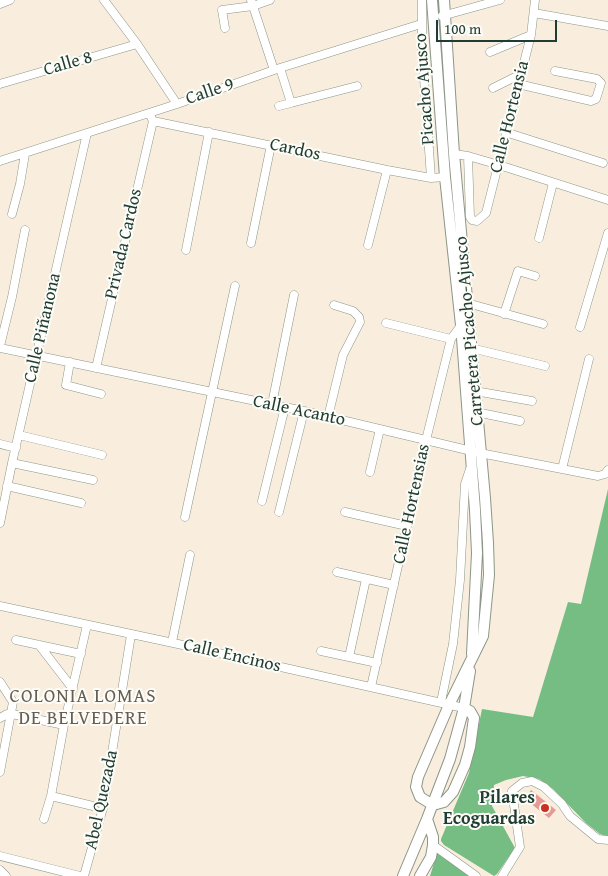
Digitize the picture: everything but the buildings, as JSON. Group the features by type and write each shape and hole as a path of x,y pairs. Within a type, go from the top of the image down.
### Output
{"main road":[{"name":"Carretera Picacho-Ajusco","path":"432,0 445,177 488,544 488,575 482,636 472,660"},
{"name":"Carretera Picacho-Ajusco","path":"403,876 450,759 464,708 472,660 478,553 472,462 476,451 476,412 454,154 444,0"},
{"path":"464,708 470,711 474,718 470,747 465,765 453,792 444,802 433,805 420,797 416,787 418,777 445,704 472,660"},
{"path":"420,876 430,857 433,845 433,837 427,820"}],"street":[{"path":"0,4 10,0"},
{"path":"104,0 137,44 177,104"},
{"path":"225,28 222,10 270,0"},
{"name":"Picacho Ajusco","path":"422,0 421,24 431,178"},
{"path":"433,17 444,16 500,0"},
{"name":"Calle Hortensia","path":"468,156 470,217 472,220 477,221 486,213 531,35 535,0"},
{"path":"252,3 291,103"},
{"path":"534,13 608,26"},
{"name":"Calle 9","path":"0,161 87,133 150,117 177,104 277,69 421,24"},
{"path":"490,52 531,35"},
{"name":"Calle 8","path":"0,84 137,44"},
{"path":"518,84 592,101 596,99 601,83 597,79 555,71"},
{"path":"493,88 520,74"},
{"path":"279,106 357,86"},
{"name":"Cardos","path":"150,117 270,146 387,170 431,178 445,177"},
{"name":"Privada Cardos","path":"96,368 150,117"},
{"path":"186,250 209,132"},
{"path":"506,132 602,163"},
{"name":"Calle Piñanona","path":"0,523 1,511 87,133"},
{"path":"251,243 270,146"},
{"path":"12,214 25,154"},
{"path":"454,154 468,156 608,200"},
{"path":"368,245 387,170"},
{"path":"539,238 553,183"},
{"path":"0,347 25,230"},
{"path":"580,327 608,233"},
{"path":"504,314 518,271 535,276"},
{"path":"185,516 214,392 235,286"},
{"path":"272,404 294,295"},
{"path":"328,417 343,355 360,322 359,317 353,310 334,304"},
{"path":"467,304 543,324"},
{"path":"386,323 451,339"},
{"name":"Calle Hortensias","path":"371,687 426,440 451,339 461,325"},
{"name":"Calle Acanto","path":"0,347 272,404 562,469 598,476 605,474 608,470"},
{"path":"471,348 545,366"},
{"path":"562,469 589,359"},
{"path":"70,362 66,385 100,394"},
{"path":"474,391 532,401"},
{"path":"262,501 285,407"},
{"path":"279,512 304,411"},
{"path":"476,412 520,421"},
{"path":"370,472 380,429"},
{"path":"19,435 102,455"},
{"path":"0,444 16,448"},
{"path":"445,704 460,580 465,484 472,462"},
{"path":"12,463 93,480"},
{"path":"7,486 81,503"},
{"path":"345,512 407,526"},
{"path":"172,642 190,555"},
{"path":"337,572 394,585"},
{"path":"349,657 366,579"},
{"name":"Calle Encinos","path":"0,606 86,629 172,642 464,708"},
{"path":"44,819 86,629"},
{"name":"Abel Quezada","path":"84,876 104,808 131,635"},
{"path":"16,640 81,654"},
{"path":"39,644 73,689"},
{"path":"321,651 377,663"},
{"path":"0,682 13,702 0,772"},
{"path":"0,718 6,714 12,714 64,724"},
{"path":"502,876 520,847 512,791 522,783 532,782 544,786 562,804 570,816 598,838 608,840"},
{"path":"50,796 93,806"},
{"path":"433,845 476,876"},
{"path":"0,856 80,876"},
{"path":"0,870 6,876"}],"green space":[{"path":"608,489 608,837 600,834 586,823 553,789 539,779 523,776 506,780 494,785 492,806 515,848 494,876 444,845 441,839 469,773 482,709 533,717 568,602 581,604"},
{"path":"437,853 451,860 469,876 430,876"}],"place":[{"name":"Pilares Ecoguardas","path":"545,808"}],"district":[{"name":"COLONIA LOMAS DE BELVEDERE","path":"83,708"}]}
